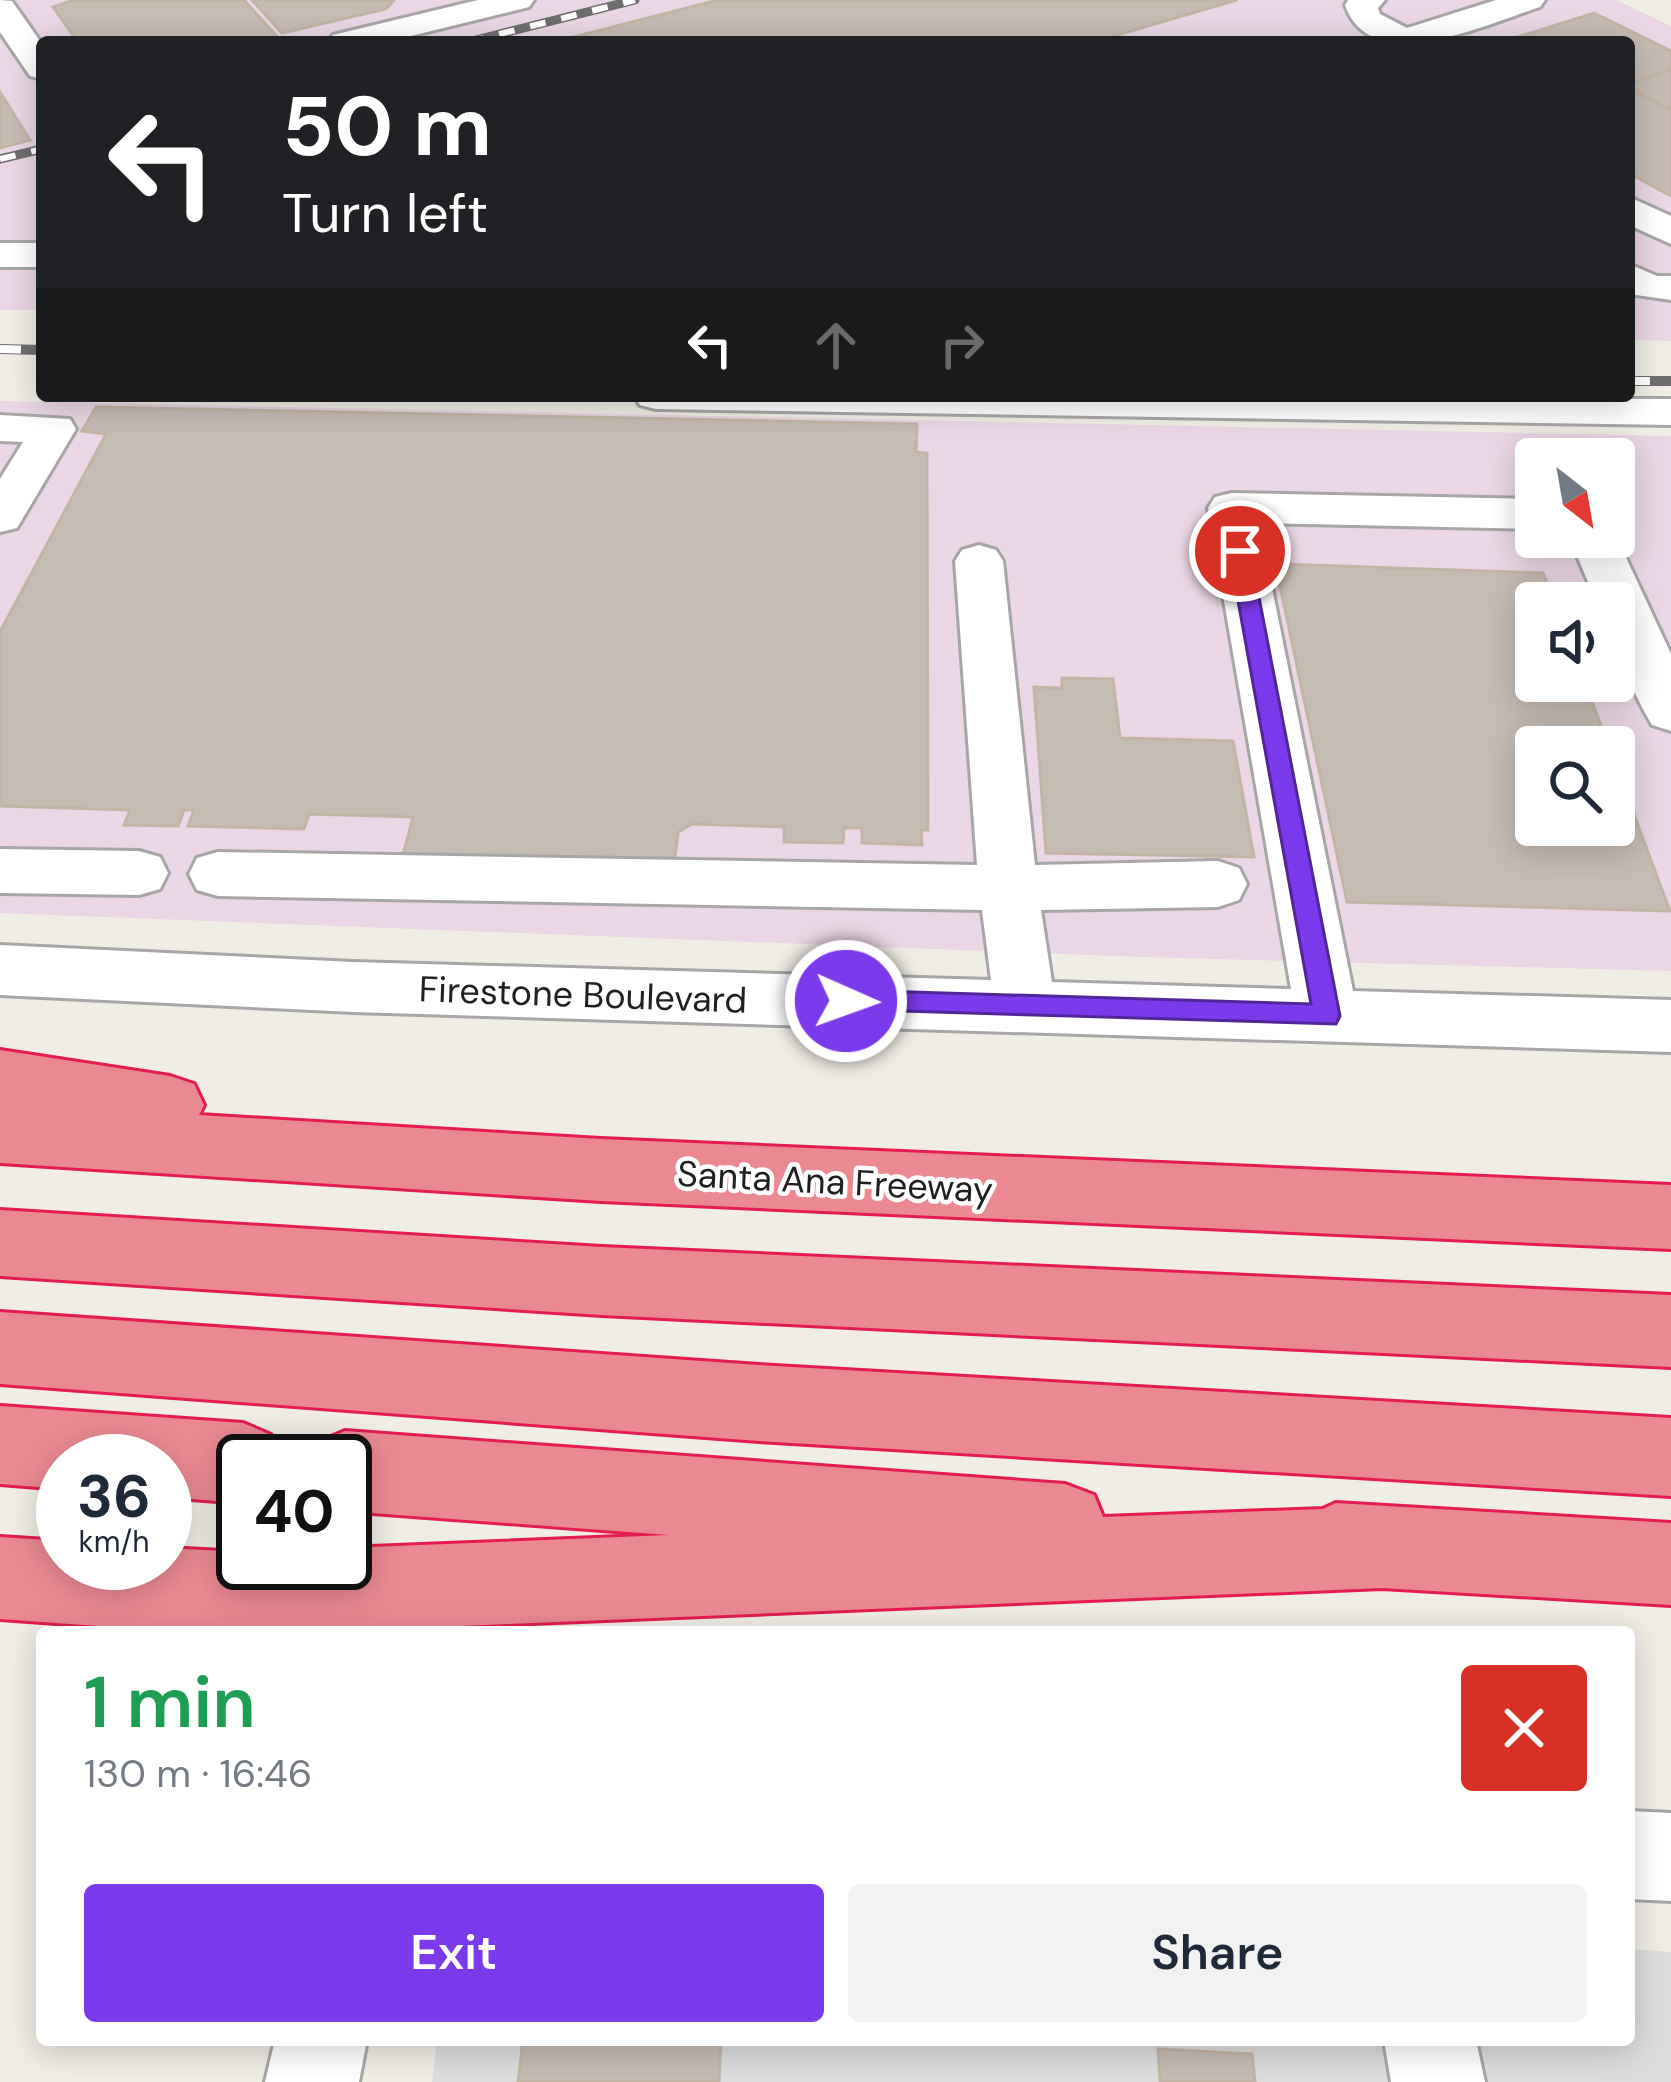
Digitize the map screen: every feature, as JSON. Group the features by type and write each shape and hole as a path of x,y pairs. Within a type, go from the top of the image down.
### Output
{"highway":[{"path":"0,1079 601,1170"},
{"name":"Santa Ana Freeway","path":"0,1133 601,1170 1671,1217"},
{"path":"0,1243 602,1281 1671,1331"},
{"path":"0,1348 736,1402 1671,1457"},
{"path":"0,1445 216,1461"},
{"path":"372,1473 1671,1564"},
{"path":"0,1578 232,1594 1382,1547"}],"street":[{"path":"13,0 0,5 36,60"},
{"path":"1369,0 1361,5 1366,19 1392,36"},
{"path":"1416,36 1528,0"},
{"path":"361,36 435,9 511,1"},
{"path":"1635,212 1671,232"},
{"path":"0,255 36,255"},
{"path":"1635,280 1648,288 1671,288"},
{"path":"1037,402 1671,412"},
{"path":"0,428 54,429 0,517"},
{"path":"1327,1016 1232,508 1515,514"},
{"path":"1602,558 1671,712"},
{"path":"980,561 1008,888 1025,1007"},
{"path":"0,871 139,873"},
{"path":"218,874 1008,888 1218,884"},
{"name":"Firestone Boulevard","path":"0,970 353,987 1671,1026"},
{"path":"1635,1855 1671,1857"},
{"path":"312,2082 320,2046"},
{"path":"1431,2046 1438,2082"}],"shaded area":[{"path":"0,0 1616,0 1671,26 1671,341 1635,340 1635,36 36,36 36,310 0,310"},
{"path":"0,401 1671,436 1671,971 1142,957 0,913"},
{"path":"1635,1949 1671,1952 1671,2082 432,2082 436,2046 1635,2046"}],"building":[{"path":"74,0 244,0 277,36 74,36 53,7"},
{"path":"252,0 394,0 386,9 282,33"},
{"path":"718,0 1237,0 1114,36 577,36"},
{"path":"1594,13 1671,51 1671,70 1635,82 1635,36 1521,36"},
{"path":"1671,70 1671,110 1635,92 1635,82"},
{"path":"0,92 30,140 0,148"},
{"path":"1635,92 1671,110 1671,196 1635,176"},
{"path":"96,407 917,424 916,452 927,453 928,830 921,830 922,845 862,843 862,828 844,828 843,843 784,842 784,827 692,824 678,832 674,866 402,859 413,817 309,814 304,829 188,826 194,810 184,810 178,826 124,825 130,810 0,806 0,632 106,434 82,431"},
{"path":"1276,567 1543,573 1547,582 1515,582 1515,702 1592,702 1601,726 1515,726 1515,846 1635,846 1635,817 1670,911 1347,902"},
{"path":"1062,678 1113,679 1120,738 1233,741 1254,857 1046,853 1034,687 1062,688"},
{"path":"522,2046 721,2046 719,2082 518,2082"},
{"path":"1158,2049 1252,2054 1255,2082 1160,2082"}],"railway":[{"path":"492,36 635,0"},
{"path":"0,159 36,150"},
{"path":"0,349 36,350"},
{"path":"1635,381 1671,381"}],"route":[{"path":"846,1001 1327,1016 1240,551"}]}
